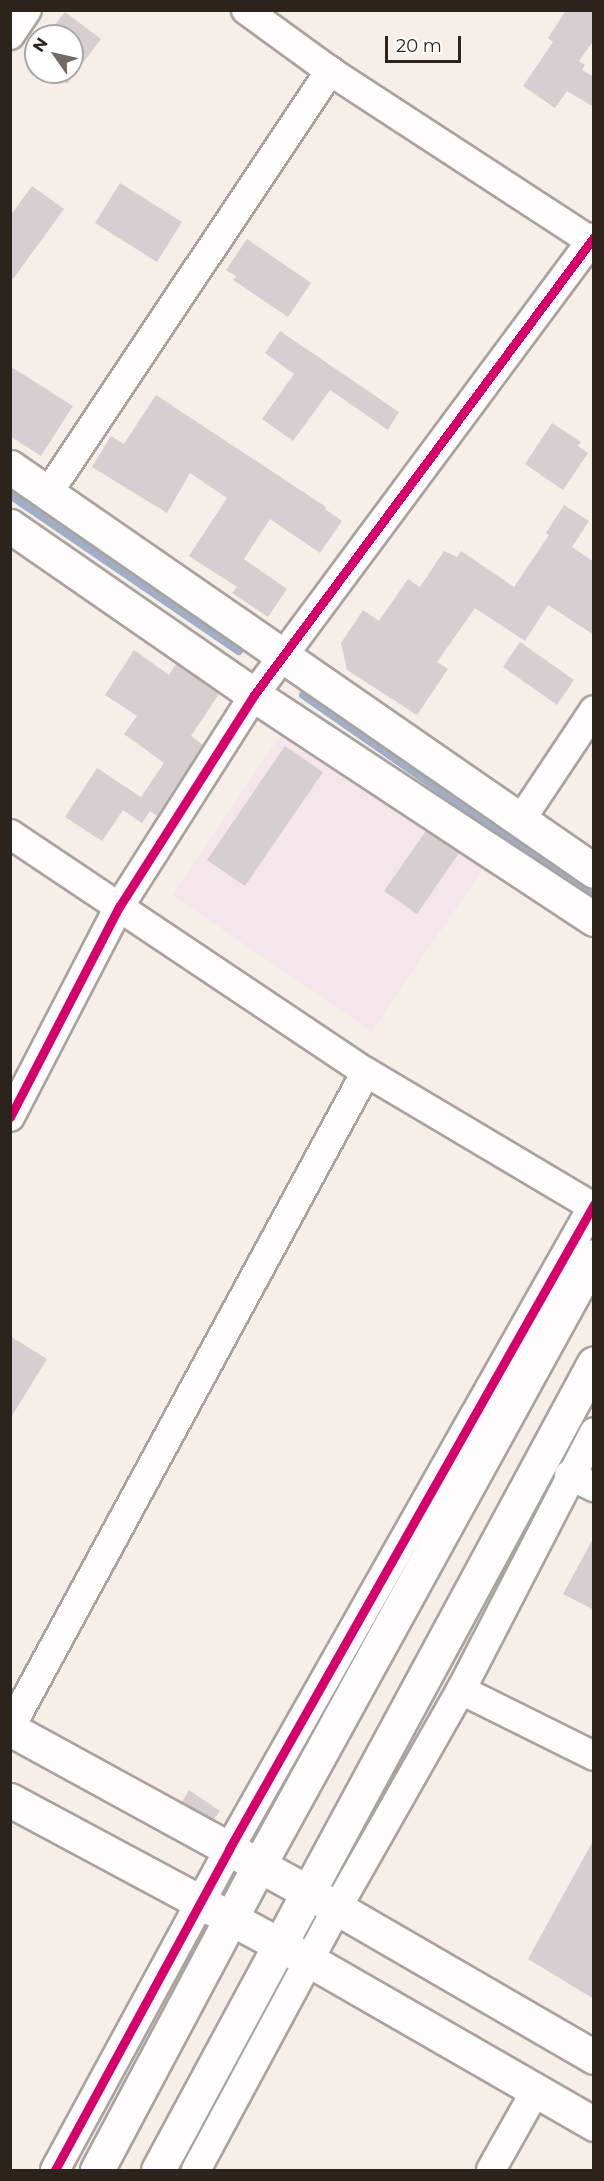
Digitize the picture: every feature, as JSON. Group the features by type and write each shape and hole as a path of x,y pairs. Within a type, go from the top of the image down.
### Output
{"street":[{"path":"10,35 27,10"},
{"path":"10,1117 119,907 254,694 280,656 593,240 330,71 246,10"},
{"path":"48,493 330,71"},
{"path":"10,467 280,656 594,871"},
{"path":"10,526 254,694 594,919"},
{"path":"520,820 594,710"},
{"path":"10,834 366,1072 593,1205 229,1849 55,2170"},
{"path":"366,1072 10,1728 337,1908 594,2056"},
{"path":"97,2170 259,1865 594,1256"},
{"path":"158,2170 594,1363"},
{"path":"196,2170 337,1908 581,1481 594,1432"},
{"path":"461,1690 594,1756"},
{"path":"10,1800 309,1960 594,2124"},
{"path":"491,2170 535,2092"}],"shaded area":[{"path":"286,727 486,864 372,1032 172,895"}],"building":[{"path":"566,10 594,10 594,40 579,61 585,65 582,70 594,77 594,107 567,91 555,108 523,86 553,42 548,38"},
{"path":"65,12 81,24 56,24"},
{"path":"84,26 101,39 84,62"},
{"path":"120,183 182,222 157,262 95,223"},
{"path":"32,186 64,209 10,283 10,216"},
{"path":"247,239 311,283 288,317 233,280 236,276 226,270"},
{"path":"280,331 399,412 388,430 330,390 293,441 262,419 294,374 265,353"},
{"path":"10,366 73,406 41,456 10,436"},
{"path":"156,395 326,507 325,509 342,521 320,553 270,519 244,559 287,589 268,617 232,593 237,587 189,556 227,498 190,473 167,513 92,467 111,436 124,444"},
{"path":"552,423 581,442 578,446 588,453 563,490 525,464"},
{"path":"564,505 589,521 572,547 594,562 594,635 548,605 525,641 475,608 437,662 448,669 417,715 347,670 341,643 363,610 379,621 408,579 420,587 444,551 457,557 461,551 514,587 549,535 546,533"},
{"path":"520,642 574,680 557,705 503,667"},
{"path":"134,650 169,675 176,664 219,694 191,736 203,745 157,816 150,811 142,823 123,810 102,841 65,817 97,768 141,797 164,763 124,734 137,716 105,695"},
{"path":"285,746 323,772 245,886 207,860"},
{"path":"426,831 459,853 417,914 384,891"},
{"path":"10,1336 47,1359 10,1419"},
{"path":"594,1537 594,1610 563,1594"},
{"path":"189,1790 220,1811 214,1819 182,1802"},
{"path":"594,1839 594,1999 528,1959"}],"waterway":[{"path":"10,495 239,651"},
{"path":"303,695 594,897"}],"cycle path":[{"path":"10,1117 119,907 254,695 594,237"},
{"path":"55,2170 229,1849 594,1204"}]}
